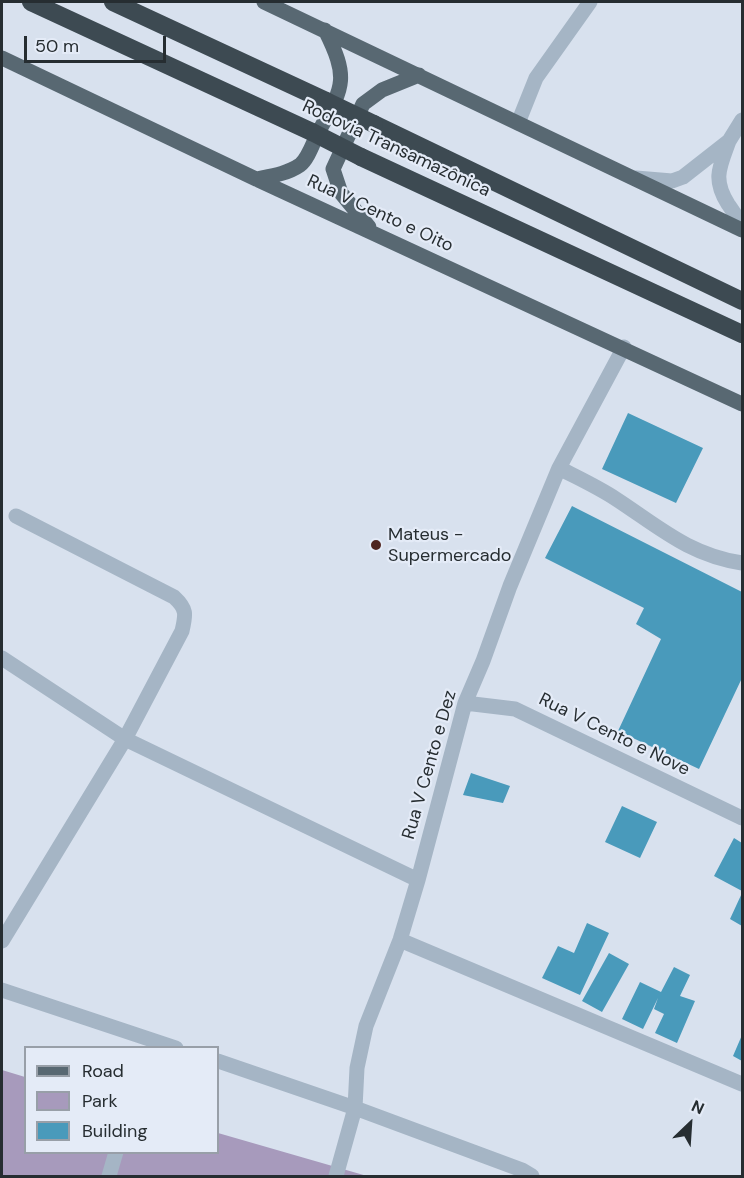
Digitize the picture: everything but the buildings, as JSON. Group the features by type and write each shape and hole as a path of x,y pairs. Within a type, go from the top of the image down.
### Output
{"highway":[{"name":"Rodovia Transamazônica","path":"31,2 742,334"},
{"name":"Rodovia Transamazônica","path":"113,2 326,101 742,301"}],"main road":[{"path":"264,2 742,230"},
{"path":"256,179 290,171 303,163 340,92 342,73 335,50 325,30"},
{"name":"Rua V Cento e Oito","path":"2,58 256,179 624,347 742,404"},
{"path":"374,233 341,193 333,169 363,104 382,90 419,75"}],"street":[{"path":"518,123 536,78 590,2"},
{"path":"742,120 729,141 718,171 718,182 722,195 742,224"},
{"path":"633,178 672,181 683,177 729,141"},
{"name":"Rua V Cento e Dez","path":"336,1176 356,1108 357,1068 366,1026 400,940 465,703 559,468 624,347"},
{"path":"559,468 616,499 645,520 708,556 742,563"},
{"path":"2,941 125,739 182,632 186,614 174,597 16,516"},
{"path":"2,658 125,739 418,880"},
{"name":"Rua V Cento e Nove","path":"465,703 515,709 742,818"},
{"path":"400,940 742,1084"},
{"path":"2,990 146,1043 168,1046"},
{"path":"219,1062 356,1108 522,1170 532,1176"},
{"path":"110,1176 116,1154"}],"green space":[{"path":"2,1070 24,1077 24,1154 219,1154 219,1133 367,1176 2,1176"}],"place":[{"name":"Mateus - Supermercado","path":"376,545"}]}
